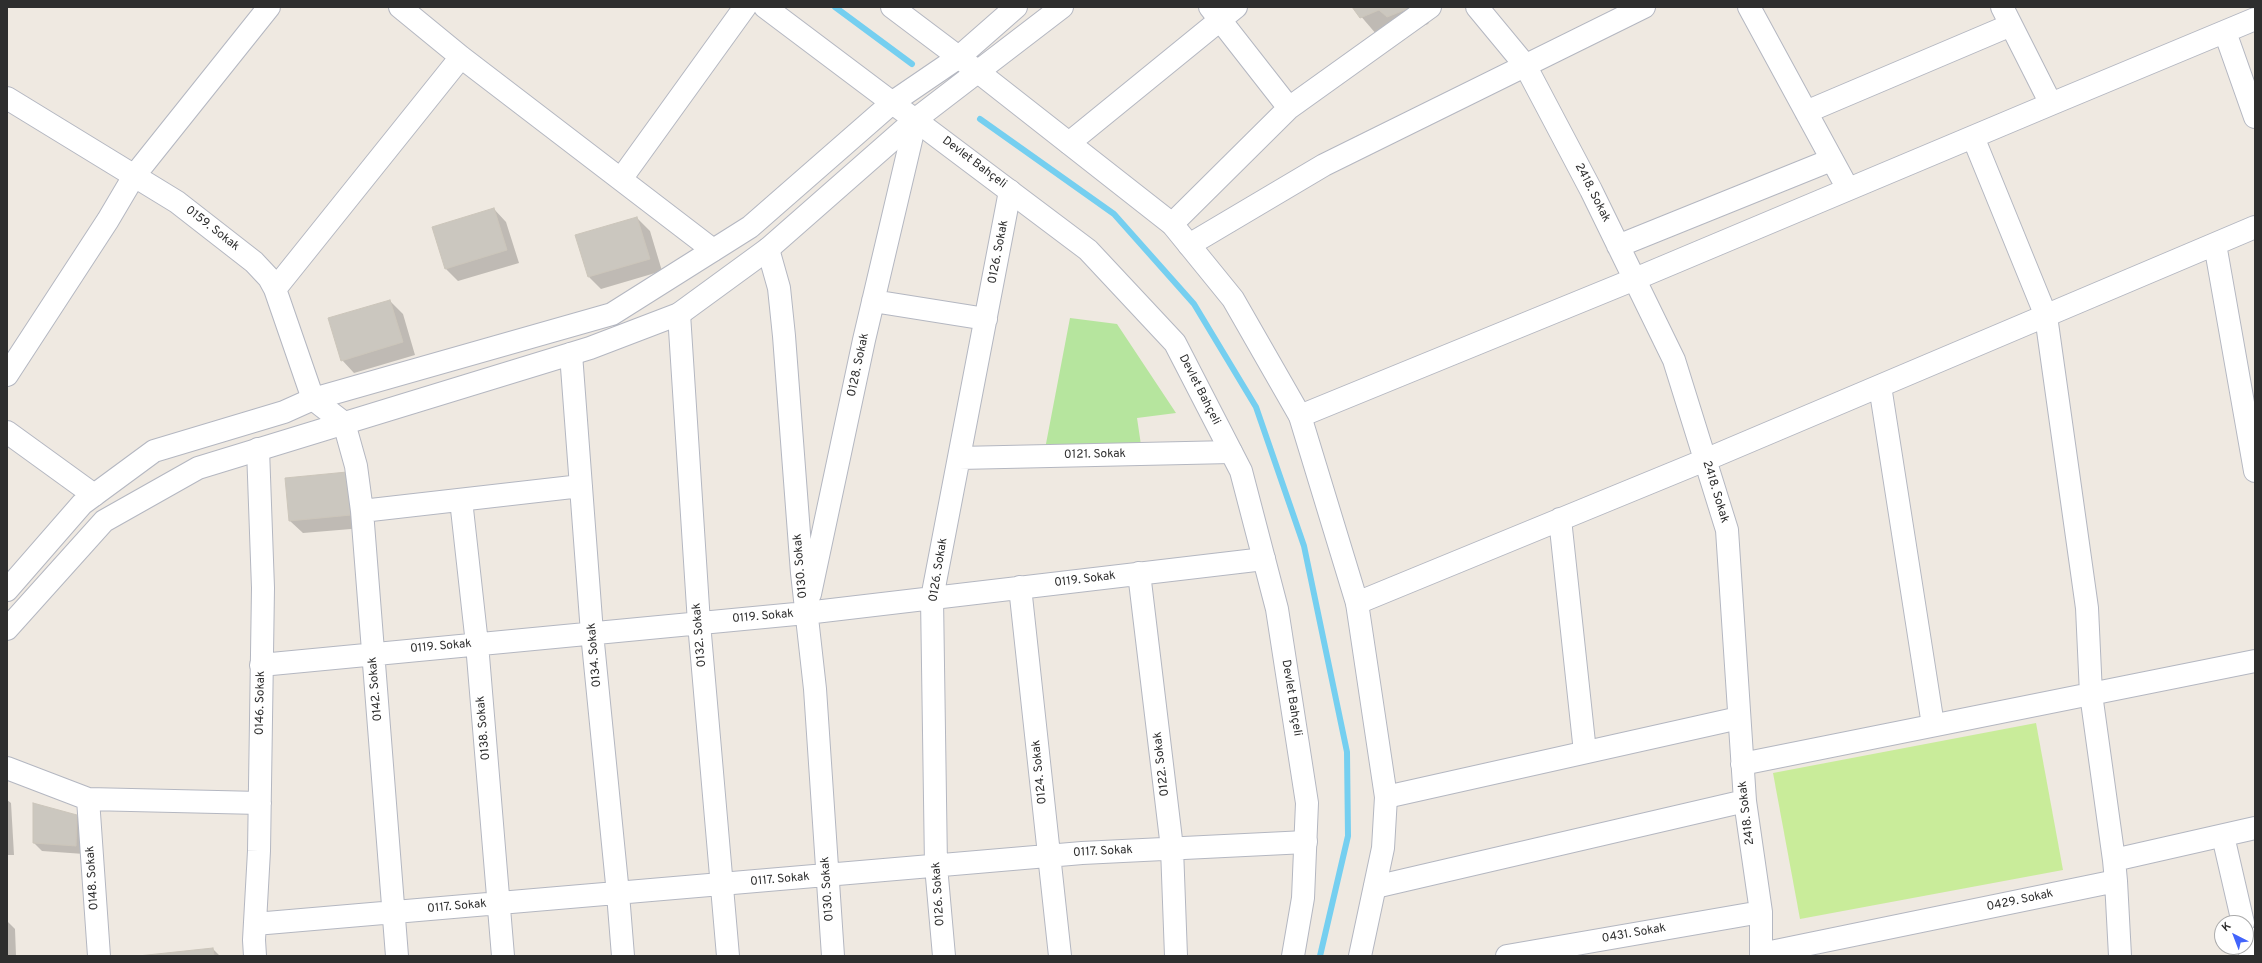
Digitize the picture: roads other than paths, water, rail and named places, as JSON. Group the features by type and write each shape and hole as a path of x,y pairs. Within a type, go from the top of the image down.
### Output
{"street":[{"path":"7,375 108,220 134,176 269,7"},
{"path":"400,7 461,57 713,250"},
{"path":"621,179 745,7"},
{"name":"Devlet Bahçeli","path":"765,7 916,119 1088,250 1175,343 1241,471 1277,609 1307,804 1304,898 1293,956"},
{"path":"7,590 82,504 154,451 284,412 313,399 612,314 750,228 893,102 959,57 1016,7"},
{"path":"7,629 104,522 198,468 572,354 679,314 768,249 916,119 1062,7"},
{"path":"1172,224 1289,108 1430,7"},
{"name":"2418. Sokak","path":"1477,7 1525,66 1635,279 1674,360 1727,530 1744,801 1761,912 1761,955"},
{"path":"1189,245 1324,165 1525,66 1621,12 1644,7"},
{"path":"1749,7 1848,189"},
{"path":"896,8 1172,224 1233,299 1300,416 1357,603 1386,797 1383,848 1360,956"},
{"path":"1069,143 1222,11 1289,108"},
{"path":"1806,112 2007,16 2051,104"},
{"path":"1300,416 1635,279 2255,19"},
{"path":"2225,32 2255,117"},
{"path":"275,289 461,57"},
{"name":"0159. Sokak","path":"7,98 177,202 254,262 269,278 275,289 313,399"},
{"name":"0128. Sokak","path":"806,613 873,302 916,119"},
{"path":"1973,137 2046,316 2087,608 2091,694 2115,870 2120,956"},
{"path":"1618,246 1831,160"},
{"name":"0126. Sokak","path":"944,956 936,866 932,598 1010,191"},
{"path":"1357,603 1705,460 2255,227"},
{"path":"2215,244 2255,471"},
{"name":"0130. Sokak","path":"768,249 779,288 806,613 814,689 833,956"},
{"path":"873,302 986,319"},
{"name":"0132. Sokak","path":"679,314 699,623 728,956"},
{"name":"0134. Sokak","path":"572,354 592,633 623,956"},
{"path":"1880,386 1933,725"},
{"path":"313,399 344,423"},
{"name":"0142. Sokak","path":"344,423 356,466 362,511 397,956"},
{"path":"7,432 94,495"},
{"name":"0146. Sokak","path":"255,956 260,803 262,665 262,588 258,450"},
{"name":"0121. Sokak","path":"959,458 1232,452"},
{"path":"362,511 581,486"},
{"name":"0138. Sokak","path":"462,500 477,644 503,956"},
{"path":"1560,519 1585,752"},
{"name":"0119. Sokak","path":"262,665 373,653 806,613 1264,559"},
{"name":"0122. Sokak","path":"1139,573 1172,848 1176,956"},
{"name":"0124. Sokak","path":"1020,588 1060,956"},
{"path":"1742,764 2255,661"},
{"path":"1386,797 1739,718"},
{"path":"7,768 88,799 260,803"},
{"name":"0148. Sokak","path":"88,799 98,956"},
{"path":"1375,887 1744,801"},
{"name":"0429. Sokak","path":"1761,955 2115,870 2223,836 2255,828"},
{"path":"2223,836 2241,915"},
{"name":"0117. Sokak","path":"255,924 1050,856 1172,848 1306,842"},
{"name":"0431. Sokak","path":"1507,956 1761,912"}],"waterway":[{"path":"835,7 912,64"},
{"path":"980,119 1114,214 1194,304 1256,407 1304,546 1347,752 1348,836 1320,956"}]}
